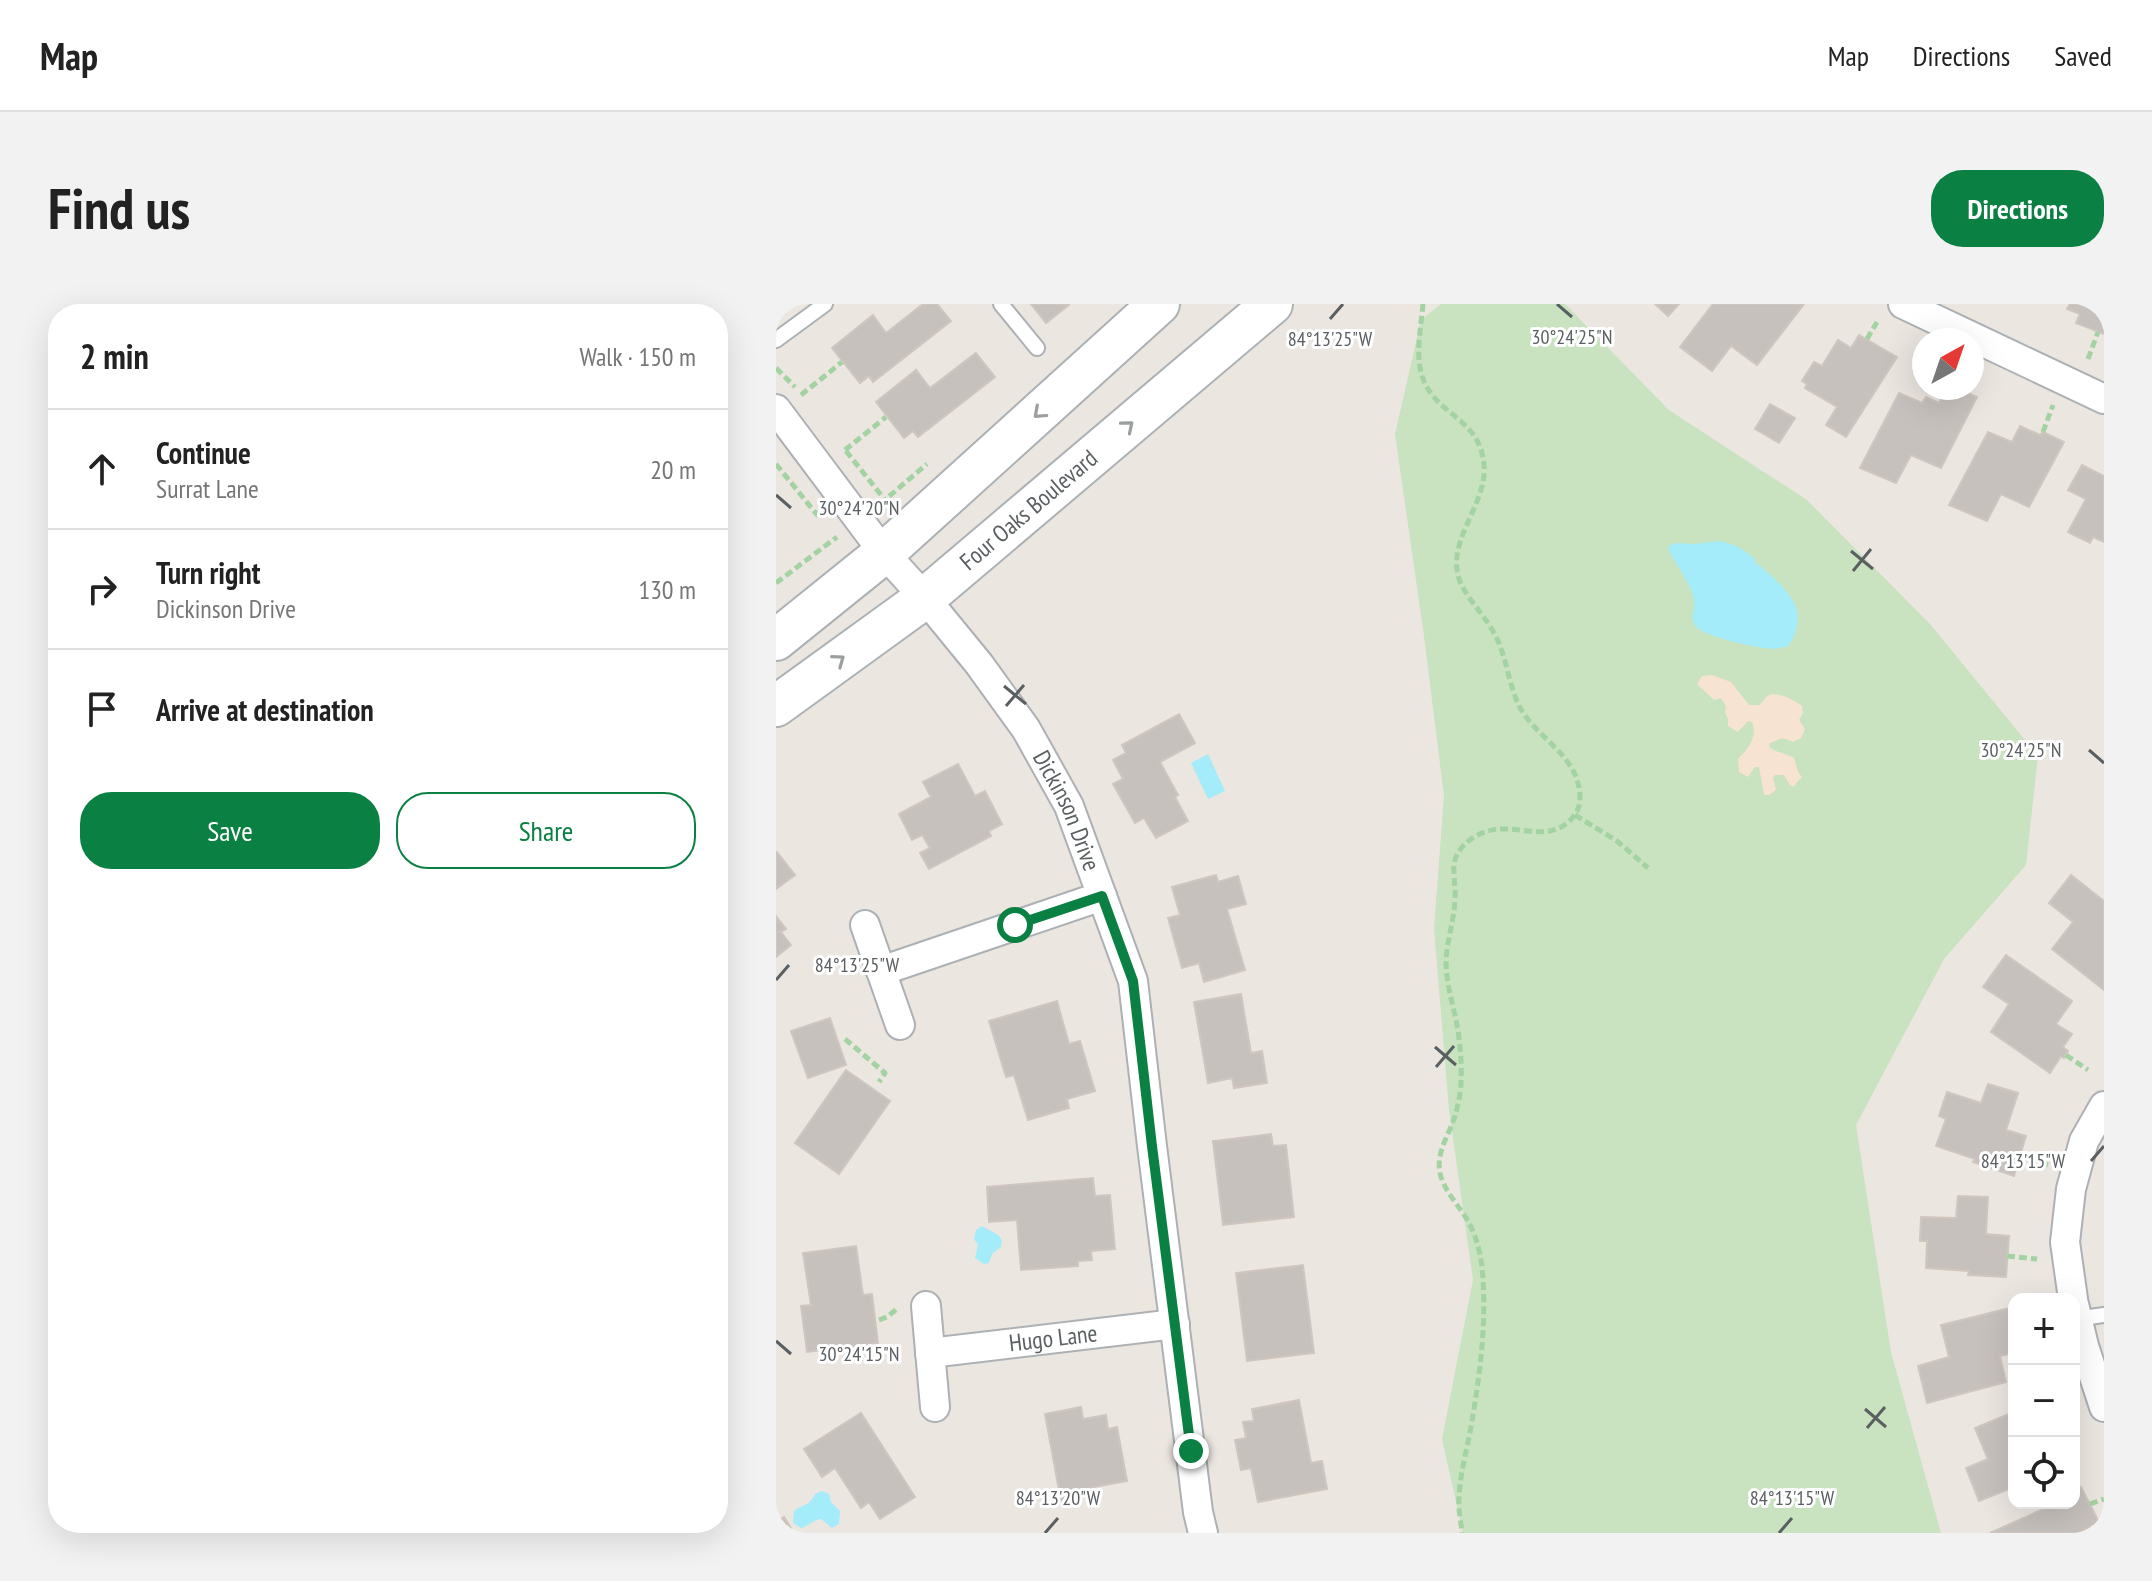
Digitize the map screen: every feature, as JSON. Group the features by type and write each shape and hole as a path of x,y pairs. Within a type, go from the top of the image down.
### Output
{"street":[{"path":"776,640 884,553 1159,304"},
{"path":"1903,304 2104,399"},
{"name":"Four Oaks Boulevard","path":"776,706 925,598 1257,309"},
{"name":"Dickinson Drive","path":"776,409 884,553 979,664 1026,729 1069,806 1133,981 1196,1497 1203,1533"},
{"path":"881,971 1102,896"},
{"path":"865,925 900,1025"},
{"path":"2104,1106 2084,1141 2071,1189 2065,1242 2104,1407"},
{"path":"926,1306 935,1407"},
{"name":"Hugo Lane","path":"930,1353 1175,1324"}],"lane":[{"path":"776,340 825,304"},
{"path":"1001,304 1037,348"}],"path":[{"path":"1423,304 1419,362 1423,381 1436,400 1472,431 1481,447 1484,466 1484,482 1456,557 1457,572 1462,586 1494,632 1523,713 1569,762 1579,783 1581,802 1568,823 1552,832 1486,831 1466,842 1455,856 1455,899 1446,947 1446,975 1458,1028 1461,1082 1455,1116 1444,1140 1440,1159 1441,1176 1470,1225 1480,1250 1484,1331 1459,1497 1462,1533"},
{"path":"1867,339 1877,322"},
{"path":"2088,359 2098,332"},
{"path":"801,395 842,362"},
{"path":"2043,432 2053,405"},
{"path":"845,450 886,417"},
{"path":"776,464 819,517"},
{"path":"828,528 836,538"},
{"path":"1575,815 1617,841 1648,868"},
{"path":"845,1039 885,1073 879,1082"},
{"path":"2066,1055 2088,1070"},
{"path":"2020,1156 2048,1165"},
{"path":"2007,1256 2037,1259"},
{"path":"2090,1504 2104,1499"}],"green space":[{"path":"1441,304 1565,304 1669,410 1807,500 1930,624 2038,756 2026,865 1944,959 1856,1125 1891,1352 1941,1533 1463,1533 1442,1439 1473,1280 1449,1110 1434,928 1444,796 1395,434 1421,320"}],"sand":[{"path":"1712,675 1731,682 1749,705 1759,705 1773,694 1802,706 1803,713 1799,720 1805,729 1801,738 1793,742 1781,739 1770,743 1769,747 1794,758 1802,777 1793,787 1784,775 1775,775 1776,790 1764,795 1759,767 1755,767 1748,777 1739,772 1738,759 1751,742 1754,727 1748,721 1738,732 1728,726 1726,706 1721,698 1714,700 1697,684 1702,676"}],"water":[{"path":"1718,541 1747,552 1794,602 1797,626 1789,646 1776,649 1745,645 1719,638 1694,624 1692,593 1668,549 1676,543"},
{"path":"1208,754 1225,791 1208,799 1191,763"},
{"path":"982,1226 1002,1240 1001,1247 992,1254 989,1263 984,1264 975,1258 978,1245 974,1239 976,1230"},
{"path":"822,1491 829,1494 831,1502 840,1511 839,1524 832,1528 821,1519 801,1528 793,1523 794,1511"}],"building":[{"path":"923,304 937,304 951,321 873,382 869,376 860,383 832,348 873,315 886,333"},
{"path":"1031,304 1068,304 1069,305 1046,323"},
{"path":"1655,304 1679,304 1668,316"},
{"path":"1713,304 1804,304 1757,365 1731,346 1712,371 1680,347"},
{"path":"2070,304 2104,304 2104,334 2076,323 2080,314 2067,309"},
{"path":"1859,335 1897,357 1846,437 1826,425 1837,407 1805,388 1807,384 1802,381 1814,362 1822,366 1838,340 1851,348"},
{"path":"976,353 995,377 918,437 913,431 904,438 876,402 916,370 930,388"},
{"path":"1899,393 1922,403 1932,400 1939,403 1940,400 1975,400 1941,468 1911,455 1896,483 1860,468"},
{"path":"1770,404 1795,418 1779,443 1755,429"},
{"path":"2020,426 2064,442 2029,507 2001,494 1987,521 1949,505 1988,432 2012,442"},
{"path":"2082,465 2104,476 2104,542 2093,537 2090,543 2068,532 2086,499 2068,490"},
{"path":"1179,714 1195,743 1160,762 1188,821 1156,838 1144,818 1135,823 1113,784 1123,779 1113,760 1126,753 1122,745"},
{"path":"958,764 975,796 985,791 1002,824 989,831 991,836 929,869 920,853 930,848 922,835 912,840 899,814 931,797 923,782"},
{"path":"776,853 795,875 776,889"},
{"path":"1216,875 1218,882 1238,876 1246,904 1227,909 1245,970 1204,982 1199,963 1182,968 1168,918 1180,915 1172,887"},
{"path":"2071,875 2104,901 2104,990 2052,949 2073,922 2049,903"},
{"path":"776,916 786,929 781,932 791,945 776,957"},
{"path":"2006,955 2072,1001 2056,1024 2072,1034 2063,1047 2068,1051 2050,1073 1991,1032 2009,1004 1983,987"},
{"path":"1241,994 1251,1053 1262,1051 1267,1083 1234,1088 1232,1078 1208,1083 1194,1002"},
{"path":"1057,1001 1069,1044 1080,1041 1095,1091 1067,1099 1069,1108 1028,1120 1014,1075 1006,1077 989,1021"},
{"path":"830,1018 846,1065 808,1078 791,1031"},
{"path":"846,1070 890,1101 839,1174 795,1143"},
{"path":"1988,1084 2018,1093 2006,1130 2026,1136 2014,1176 1936,1146 1946,1119 1939,1116 1947,1092 1981,1103"},
{"path":"1271,1134 1273,1146 1286,1145 1294,1217 1223,1225 1213,1141"},
{"path":"1093,1178 1095,1196 1110,1195 1115,1249 1091,1251 1092,1260 1078,1261 1078,1266 1021,1270 1017,1220 989,1222 987,1187"},
{"path":"1958,1196 1988,1197 1986,1234 2009,1236 2006,1277 1926,1268 1927,1241 1920,1241 1921,1217 1956,1218"},
{"path":"856,1246 863,1295 872,1294 878,1343 807,1352 801,1306 811,1305 803,1253"},
{"path":"1303,1265 1314,1353 1247,1361 1236,1273"},
{"path":"2008,1308 2008,1354 2000,1356 2006,1382 1927,1403 1918,1366 1949,1357 1941,1325"},
{"path":"1299,1400 1311,1463 1322,1461 1327,1489 1258,1502 1251,1468 1241,1470 1235,1440 1246,1438 1243,1422 1254,1421 1252,1409"},
{"path":"1081,1407 1083,1419 1106,1415 1108,1429 1117,1427 1127,1481 1083,1489 1085,1497 1061,1501 1045,1414"},
{"path":"861,1413 915,1497 880,1519 869,1502 861,1508 835,1468 822,1477 804,1449"},
{"path":"2008,1414 2008,1489 1979,1501 1966,1468 1988,1459 1975,1428"},
{"path":"2080,1487 2099,1522 2079,1533 1990,1533 2044,1509 2080,1509"},
{"path":"784,1517 794,1533 776,1533 776,1522"}],"route":[{"path":"1015,925 1102,896 1133,981 1191,1451"}]}
